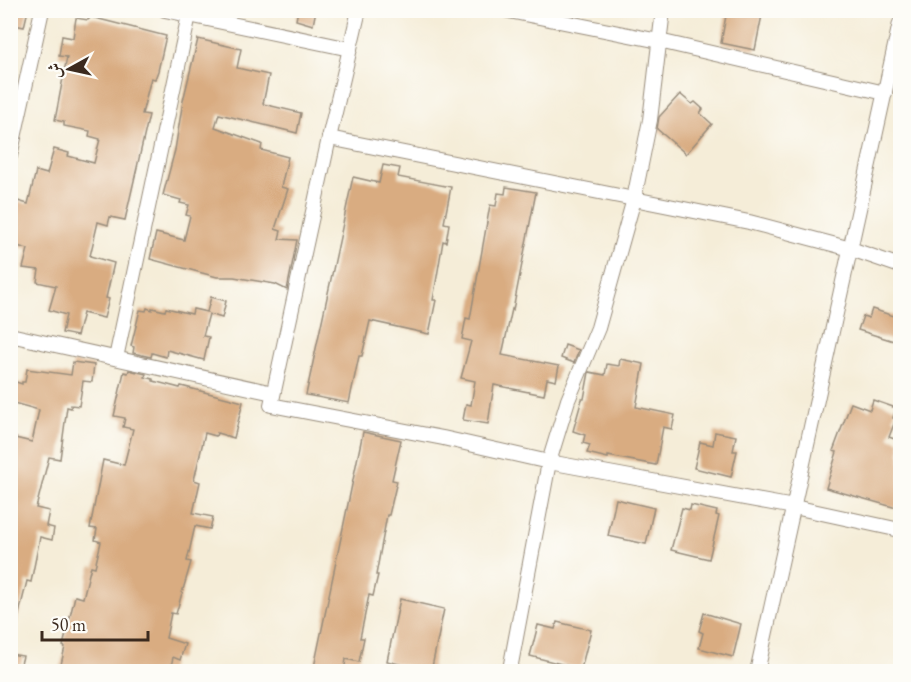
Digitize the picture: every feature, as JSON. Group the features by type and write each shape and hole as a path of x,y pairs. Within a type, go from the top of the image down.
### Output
{"street":[{"path":"10,156 42,10"},
{"path":"165,10 190,13 350,49"},
{"path":"359,10 271,405 443,438 549,462 794,507 900,530"},
{"path":"504,10 659,41 885,93"},
{"path":"511,672 549,462 568,400 598,328 634,199 650,120 663,10"},
{"path":"116,358 190,13"},
{"path":"757,672 900,23"},
{"path":"329,138 749,222 851,249 900,266"},
{"path":"10,335 273,393"}],"building":[{"path":"10,10 28,10 24,27 10,24"},
{"path":"298,10 316,10 313,25 296,20"},
{"path":"727,10 763,10 755,50 721,43"},
{"path":"91,17 166,36 158,71 155,79 151,78 142,114 149,115 125,220 110,217 108,225 98,222 90,256 114,263 104,318 83,313 77,336 62,333 66,315 49,310 56,286 37,282 39,270 23,268 28,249 10,244 10,234 18,201 28,204 36,171 47,174 54,149 69,153 68,156 94,163 100,139 89,136 90,131 64,126 64,122 55,120 67,57 59,56 62,36 73,38 76,18 88,20"},
{"path":"198,39 241,49 237,68 269,75 263,104 301,113 297,133 219,114 215,127 262,144 261,150 288,157 281,187 288,189 275,229 281,231 279,239 297,240 287,290 275,284 234,277 217,277 150,259 156,233 184,240 190,216 186,215 189,205 163,195 175,150 183,101"},
{"path":"680,94 692,104 695,102 703,109 700,113 712,124 686,154 657,129 659,117"},
{"path":"383,165 400,168 398,177 451,187 444,223 449,224 446,242 443,241 433,300 436,300 429,334 370,321 362,356 359,356 349,403 306,395 353,177 379,183"},
{"path":"506,187 536,192 502,355 559,366 556,381 547,379 544,395 494,385 488,424 463,420 466,404 471,405 475,381 461,378 471,341 462,339 466,318 470,319 490,205 496,206 498,193 505,194"},
{"path":"211,297 226,301 222,318 209,314 203,336 209,337 204,360 167,350 166,357 152,353 151,357 133,353 134,347 131,346 140,310 146,311 147,308 152,310 152,308 165,311 166,308 192,314 193,309 207,312"},
{"path":"872,309 900,318 897,342 858,330 863,316 869,318"},
{"path":"565,345 579,350 574,363 561,358"},
{"path":"620,359 644,364 636,407 675,415 672,429 663,427 656,465 587,453 590,445 583,443 585,435 573,431 582,399 584,399 589,372 605,375 607,364 619,366"},
{"path":"73,362 94,365 92,382 83,381 79,406 67,407 60,459 49,457 36,508 49,511 46,526 54,528 52,540 40,537 31,582 27,581 15,630 10,629 10,443 14,444 15,438 32,442 39,410 10,402 10,380 22,384 25,382 27,369 71,375"},
{"path":"129,370 146,374 145,377 153,381 243,402 234,438 217,433 216,436 205,433 194,480 200,482 193,513 213,517 210,529 195,526 187,561 191,562 176,614 171,613 166,638 185,644 180,660 173,657 170,672 71,672 60,669 65,647 63,646 75,596 83,598 91,566 95,567 101,542 95,540 97,529 90,528 103,460 124,465 133,429 123,427 125,418 114,416 124,372 128,373"},
{"path":"873,400 896,408 893,418 896,419 889,437 900,441 900,509 826,488 837,452 833,451 851,403 870,410"},
{"path":"363,432 401,440 392,480 397,481 389,515 387,515 376,575 378,575 373,596 369,595 360,638 364,638 359,662 346,659 344,672 313,672"},
{"path":"715,432 736,436 733,451 737,451 731,477 694,468 700,442 713,445"},
{"path":"616,499 654,508 646,544 608,536"},
{"path":"691,505 717,511 716,515 719,516 709,559 671,550 682,508 690,510"},
{"path":"400,599 444,609 431,672 387,661"},
{"path":"704,613 741,624 733,657 699,648 703,633 699,631"},
{"path":"557,622 591,630 581,669 530,656 538,625 555,629"},
{"path":"10,654 23,656 19,672 10,672"}]}
